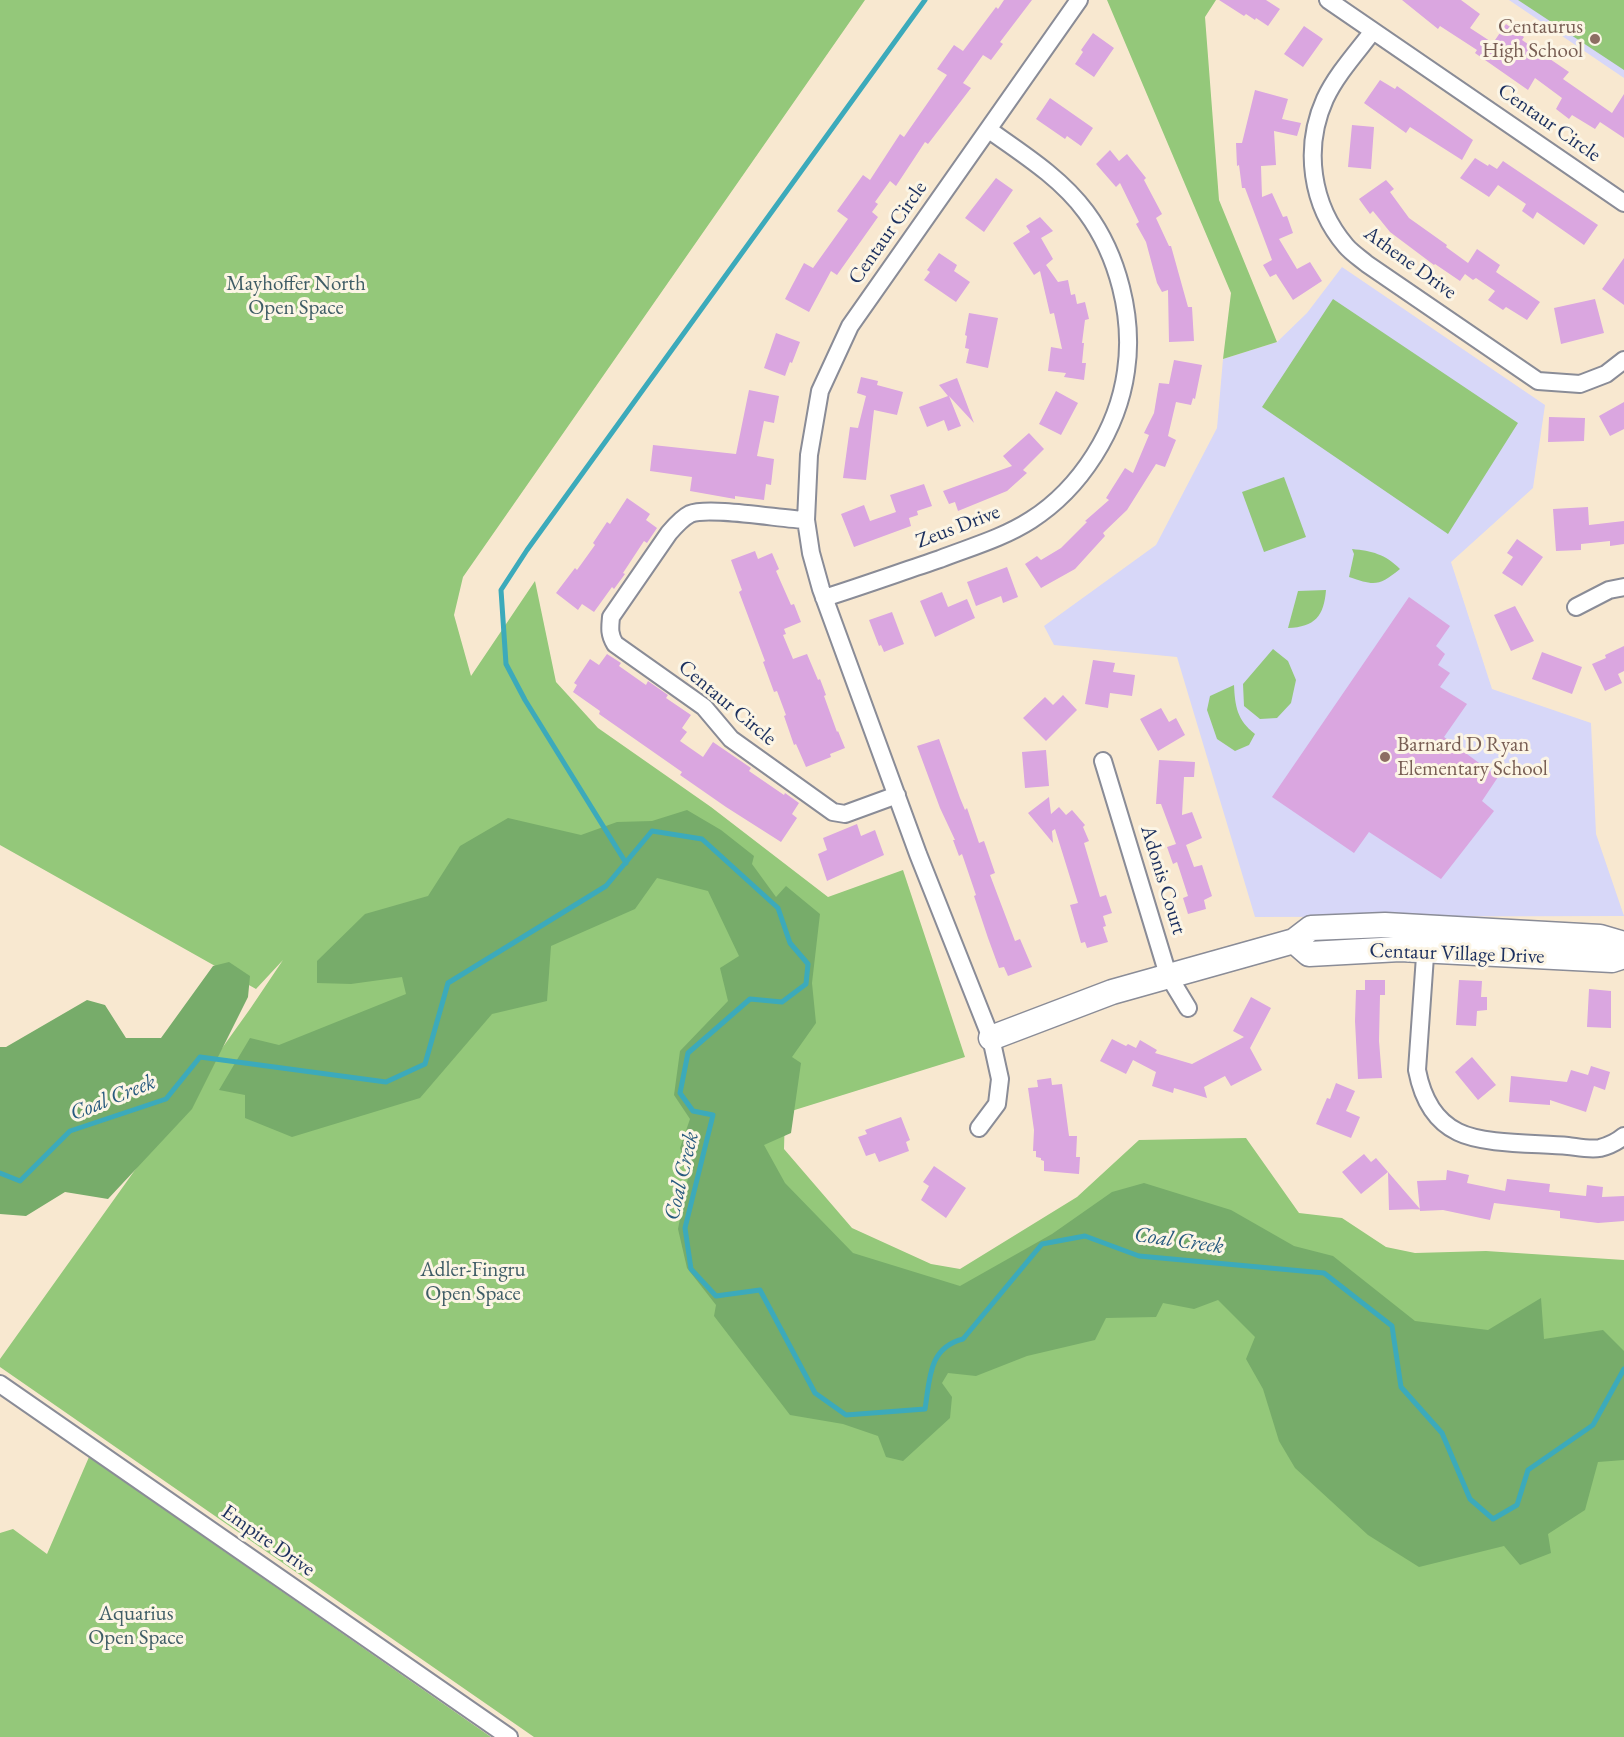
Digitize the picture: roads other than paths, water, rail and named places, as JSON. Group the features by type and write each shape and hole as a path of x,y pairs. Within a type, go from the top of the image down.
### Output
{"street":[{"name":"Centaur Circle","path":"979,1128 997,1104 1000,1079 991,1038 954,947 824,598 811,553 806,520 809,455 820,391 850,326 1079,0"},
{"name":"Centaur Circle","path":"1329,0 1624,203"},
{"name":"Athene Drive","path":"1373,31 1326,98 1314,130 1312,163 1315,188 1327,220 1347,247 1367,264 1538,381 1580,384 1606,374 1624,360"},
{"name":"Zeus Drive","path":"824,598 1004,536 1034,518 1066,490 1093,457 1114,419 1126,371 1128,327 1120,283 1108,249 1086,212 1060,183 989,130"},
{"name":"Centaur Circle","path":"806,520 707,510 690,514 669,533 611,617 609,631 615,644 704,707 731,739 833,812 844,813 897,795"},
{"path":"1576,607 1610,590 1624,587"},
{"name":"Adonis Court","path":"1103,761 1168,975 1188,1008"},
{"path":"1427,926 1417,1070 1421,1089 1429,1107 1441,1120 1459,1132 1484,1139 1599,1148 1624,1136"},
{"name":"Centaur Village Drive","path":"991,1038 1112,992 1294,941 1311,928 1427,926 1600,937 1624,944"},
{"name":"Centaur Village Drive","path":"1294,941 1309,954 1385,949 1612,960 1624,956"},
{"name":"Empire Drive","path":"0,1384 508,1737"}],"waterway":[{"path":"626,863 525,700 506,664 501,590 527,550 925,0"},
{"name":"Coal Creek","path":"0,1173 20,1181 70,1131 166,1099 200,1057 386,1082 425,1064 448,983 606,886 652,831 702,839 778,908 790,943 808,964 806,984 782,1002 750,999 688,1053 680,1093 693,1111 713,1115 685,1228 691,1269 716,1296 760,1290 815,1393 846,1415 925,1409 933,1366 943,1350 963,1339 1042,1244 1085,1236 1139,1256 1324,1273 1392,1326 1401,1387 1442,1433 1470,1499 1493,1519 1517,1505 1528,1470 1593,1425 1624,1369"}],"place":[{"name":"Centaurus High School","path":"1595,39"},
{"name":"Barnard D Ryan Elementary School","path":"1385,757"}],"park label":[{"name":"Mayhoffer North Open Space","path":"296,296"},
{"name":"Adler-Fingru Open Space","path":"473,1282"},
{"name":"Aquarius Open Space","path":"136,1626"}]}
